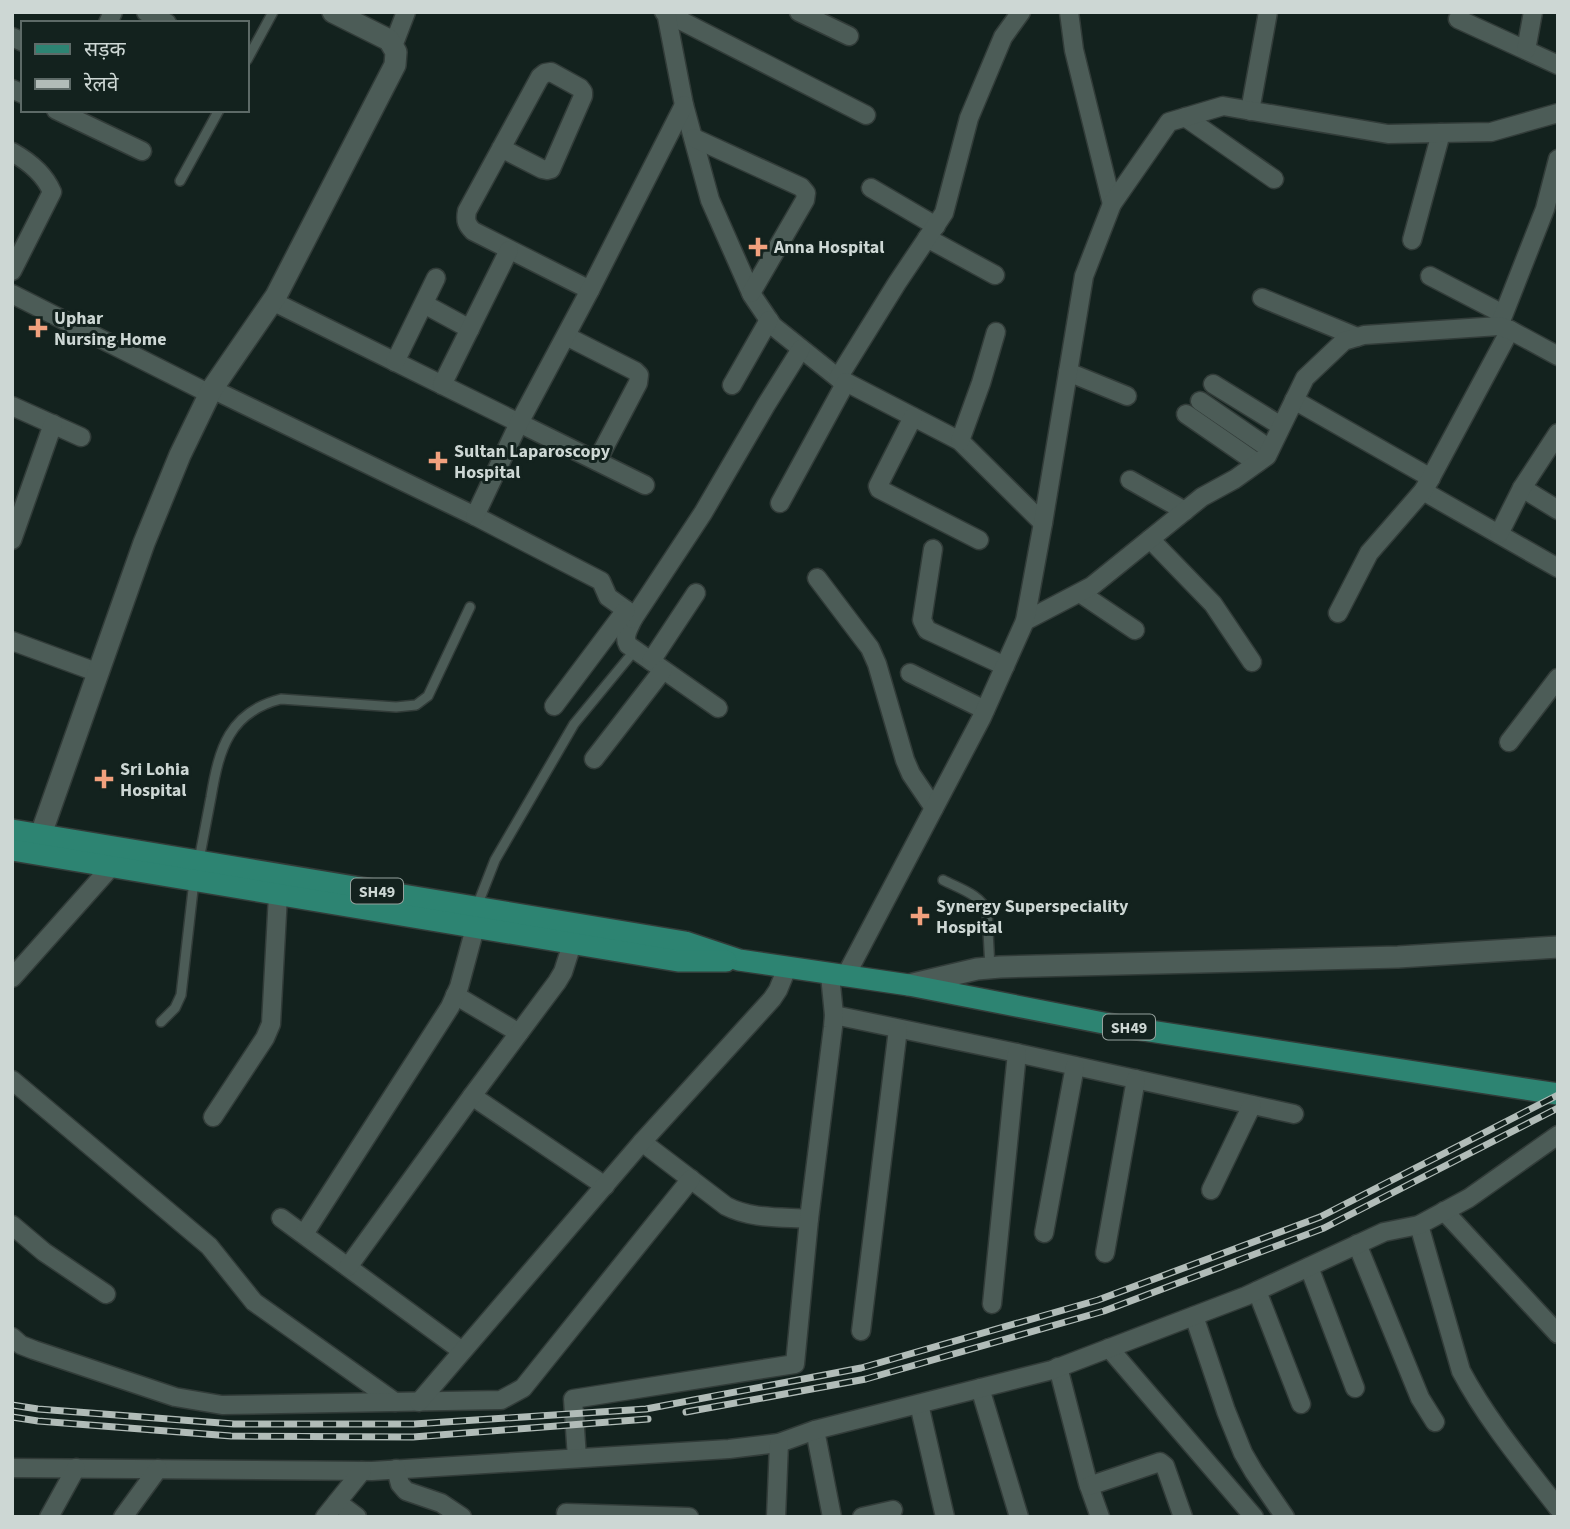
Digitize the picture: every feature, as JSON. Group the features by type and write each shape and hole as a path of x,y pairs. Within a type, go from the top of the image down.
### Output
{"main road":[{"name":"SH49","path":"12,830 38,845 111,867 196,871 278,895 685,942 739,960 909,985 1124,1027 1558,1094"},
{"name":"SH49","path":"12,850 38,845 476,917 572,944 678,961 739,960"}],"street":[{"path":"146,12 163,21"},
{"path":"38,845 149,530 180,455 211,391 272,301 395,65 396,52 389,40 333,12"},
{"path":"393,46 406,12"},
{"path":"799,12 849,36"},
{"path":"780,503 842,380 897,283 944,213 969,118 1003,37 1021,12"},
{"path":"1069,12 1078,67 1112,204"},
{"path":"1250,111 1268,12"},
{"path":"1526,50 1532,12"},
{"path":"665,13 684,105 710,200 751,293 773,326 842,380 960,441 1043,523"},
{"path":"665,13 866,115"},
{"path":"1458,19 1558,65"},
{"path":"501,148 542,169 551,169 583,92 551,72 540,77 501,148 467,211 466,218 467,225 474,231 590,290"},
{"path":"475,516 519,423 684,105"},
{"path":"577,1458 573,1399 795,1364 837,976 934,808 985,710 1025,621 1084,276 1112,204 1169,122 1223,106 1388,134 1491,132 1558,113"},
{"path":"64,112 142,151"},
{"path":"1185,117 1274,179"},
{"path":"1412,240 1441,133"},
{"path":"694,138 801,187 806,193 805,200 751,293"},
{"path":"12,152 32,165 52,192 12,271"},
{"path":"1338,613 1369,553 1427,484 1504,323 1545,209 1558,159"},
{"path":"871,188 995,275"},
{"path":"442,385 509,250"},
{"path":"1430,276 1558,356"},
{"path":"395,362 436,278"},
{"path":"12,294 475,516 601,581 608,597 629,615"},
{"path":"1262,298 1357,337"},
{"path":"272,301 645,485"},
{"path":"424,304 470,329"},
{"path":"732,384 769,320"},
{"path":"1025,621 1092,586 1202,498 1267,456 1305,378 1344,341 1364,335 1504,323"},
{"path":"960,441 996,332"},
{"path":"566,336 639,375 638,383 597,461"},
{"path":"554,706 629,615 703,513 801,349"},
{"path":"1068,372 1127,396"},
{"path":"1213,384 1281,426"},
{"path":"1294,400 1427,484 1499,534 1558,568"},
{"path":"1200,401 1270,449"},
{"path":"12,406 81,437"},
{"path":"1186,414 1257,463"},
{"path":"913,416 878,486 979,540"},
{"path":"12,540 53,424"},
{"path":"1499,534 1522,488 1558,433"},
{"path":"1130,480 1185,511"},
{"path":"1522,488 1558,510"},
{"path":"1150,540 1213,604 1252,662"},
{"path":"933,549 923,625 927,630 1005,666"},
{"path":"817,578 870,648 905,760 911,774 934,808"},
{"path":"594,759 657,665 696,593"},
{"path":"1080,593 1135,630"},
{"path":"629,615 625,640 628,645 718,708"},
{"path":"12,641 99,673"},
{"path":"910,673 985,710"},
{"path":"1509,742 1558,678"},
{"path":"12,978 111,867"},
{"path":"213,1117 265,1038 271,1024 278,895"},
{"path":"304,1234 450,1007 459,987 476,917"},
{"path":"348,1267 563,972 572,944"},
{"path":"909,985 990,968 1398,957 1558,947"},
{"path":"419,1402 642,1142 772,999 787,968"},
{"path":"455,995 519,1033"},
{"path":"834,1016 1294,1114"},
{"path":"861,1331 898,1029"},
{"path":"992,1304 1017,1053"},
{"path":"1044,1233 1075,1066"},
{"path":"1105,1253 1136,1079"},
{"path":"12,1080 209,1246 254,1302 395,1402"},
{"path":"472,1096 605,1186"},
{"path":"1211,1190 1252,1105"},
{"path":"12,1468 362,1471 729,1450 779,1443 815,1430 1058,1367 1194,1316 1257,1291 1390,1230 1414,1226 1469,1198 1558,1135"},
{"path":"642,1142 737,1212 809,1219"},
{"path":"12,1337 21,1345 34,1350 175,1397 198,1402 222,1405 501,1400 523,1388 691,1179"},
{"path":"1444,1211 1558,1334"},
{"path":"281,1218 462,1351"},
{"path":"12,1225 44,1252 106,1294"},
{"path":"1414,1226 1461,1371 1514,1451 1558,1508"},
{"path":"1357,1244 1420,1398 1435,1422"},
{"path":"1309,1267 1355,1388"},
{"path":"1257,1291 1301,1404"},
{"path":"1194,1316 1243,1453 1285,1517"},
{"path":"1110,1348 1254,1517"},
{"path":"1058,1367 1089,1486 1100,1517"},
{"path":"980,1388 1019,1517"},
{"path":"919,1404 945,1517"},
{"path":"815,1430 832,1517"},
{"path":"776,1517 779,1443"},
{"path":"1089,1486 1160,1462 1165,1466 1183,1517"},
{"path":"49,1517 76,1468"},
{"path":"123,1517 158,1469"},
{"path":"396,1469 400,1484 406,1491 441,1503 461,1517"},
{"path":"325,1517 362,1471"},
{"path":"337,1502 356,1517"},
{"path":"862,1517 893,1510"},
{"path":"566,1513 689,1517"}],"lane":[{"path":"248,58 273,12"},
{"path":"180,181 218,112"},
{"path":"162,1022 175,1008 181,995 196,871 217,764 227,739 238,724 262,704 281,699 396,707 416,705 428,696 470,607"},
{"path":"476,917 495,860 574,724 635,650"},
{"path":"943,880 985,905 990,968"}],"railway":[{"path":"12,1405 234,1424 414,1424 646,1409 861,1368 1098,1300 1320,1217 1558,1095"},
{"path":"686,1412 866,1379 1104,1311 1324,1228 1558,1108"},
{"path":"12,1417 231,1436 413,1437 648,1419"}],"place":[{"name":"Anna Hospital","path":"758,247"},
{"name":"Uphar Nursing Home","path":"38,328"},
{"name":"Sultan Laparoscopy Hospital","path":"438,461"},
{"name":"Sri Lohia Hospital","path":"104,779"},
{"name":"Synergy Superspeciality Hospital","path":"920,916"}]}
